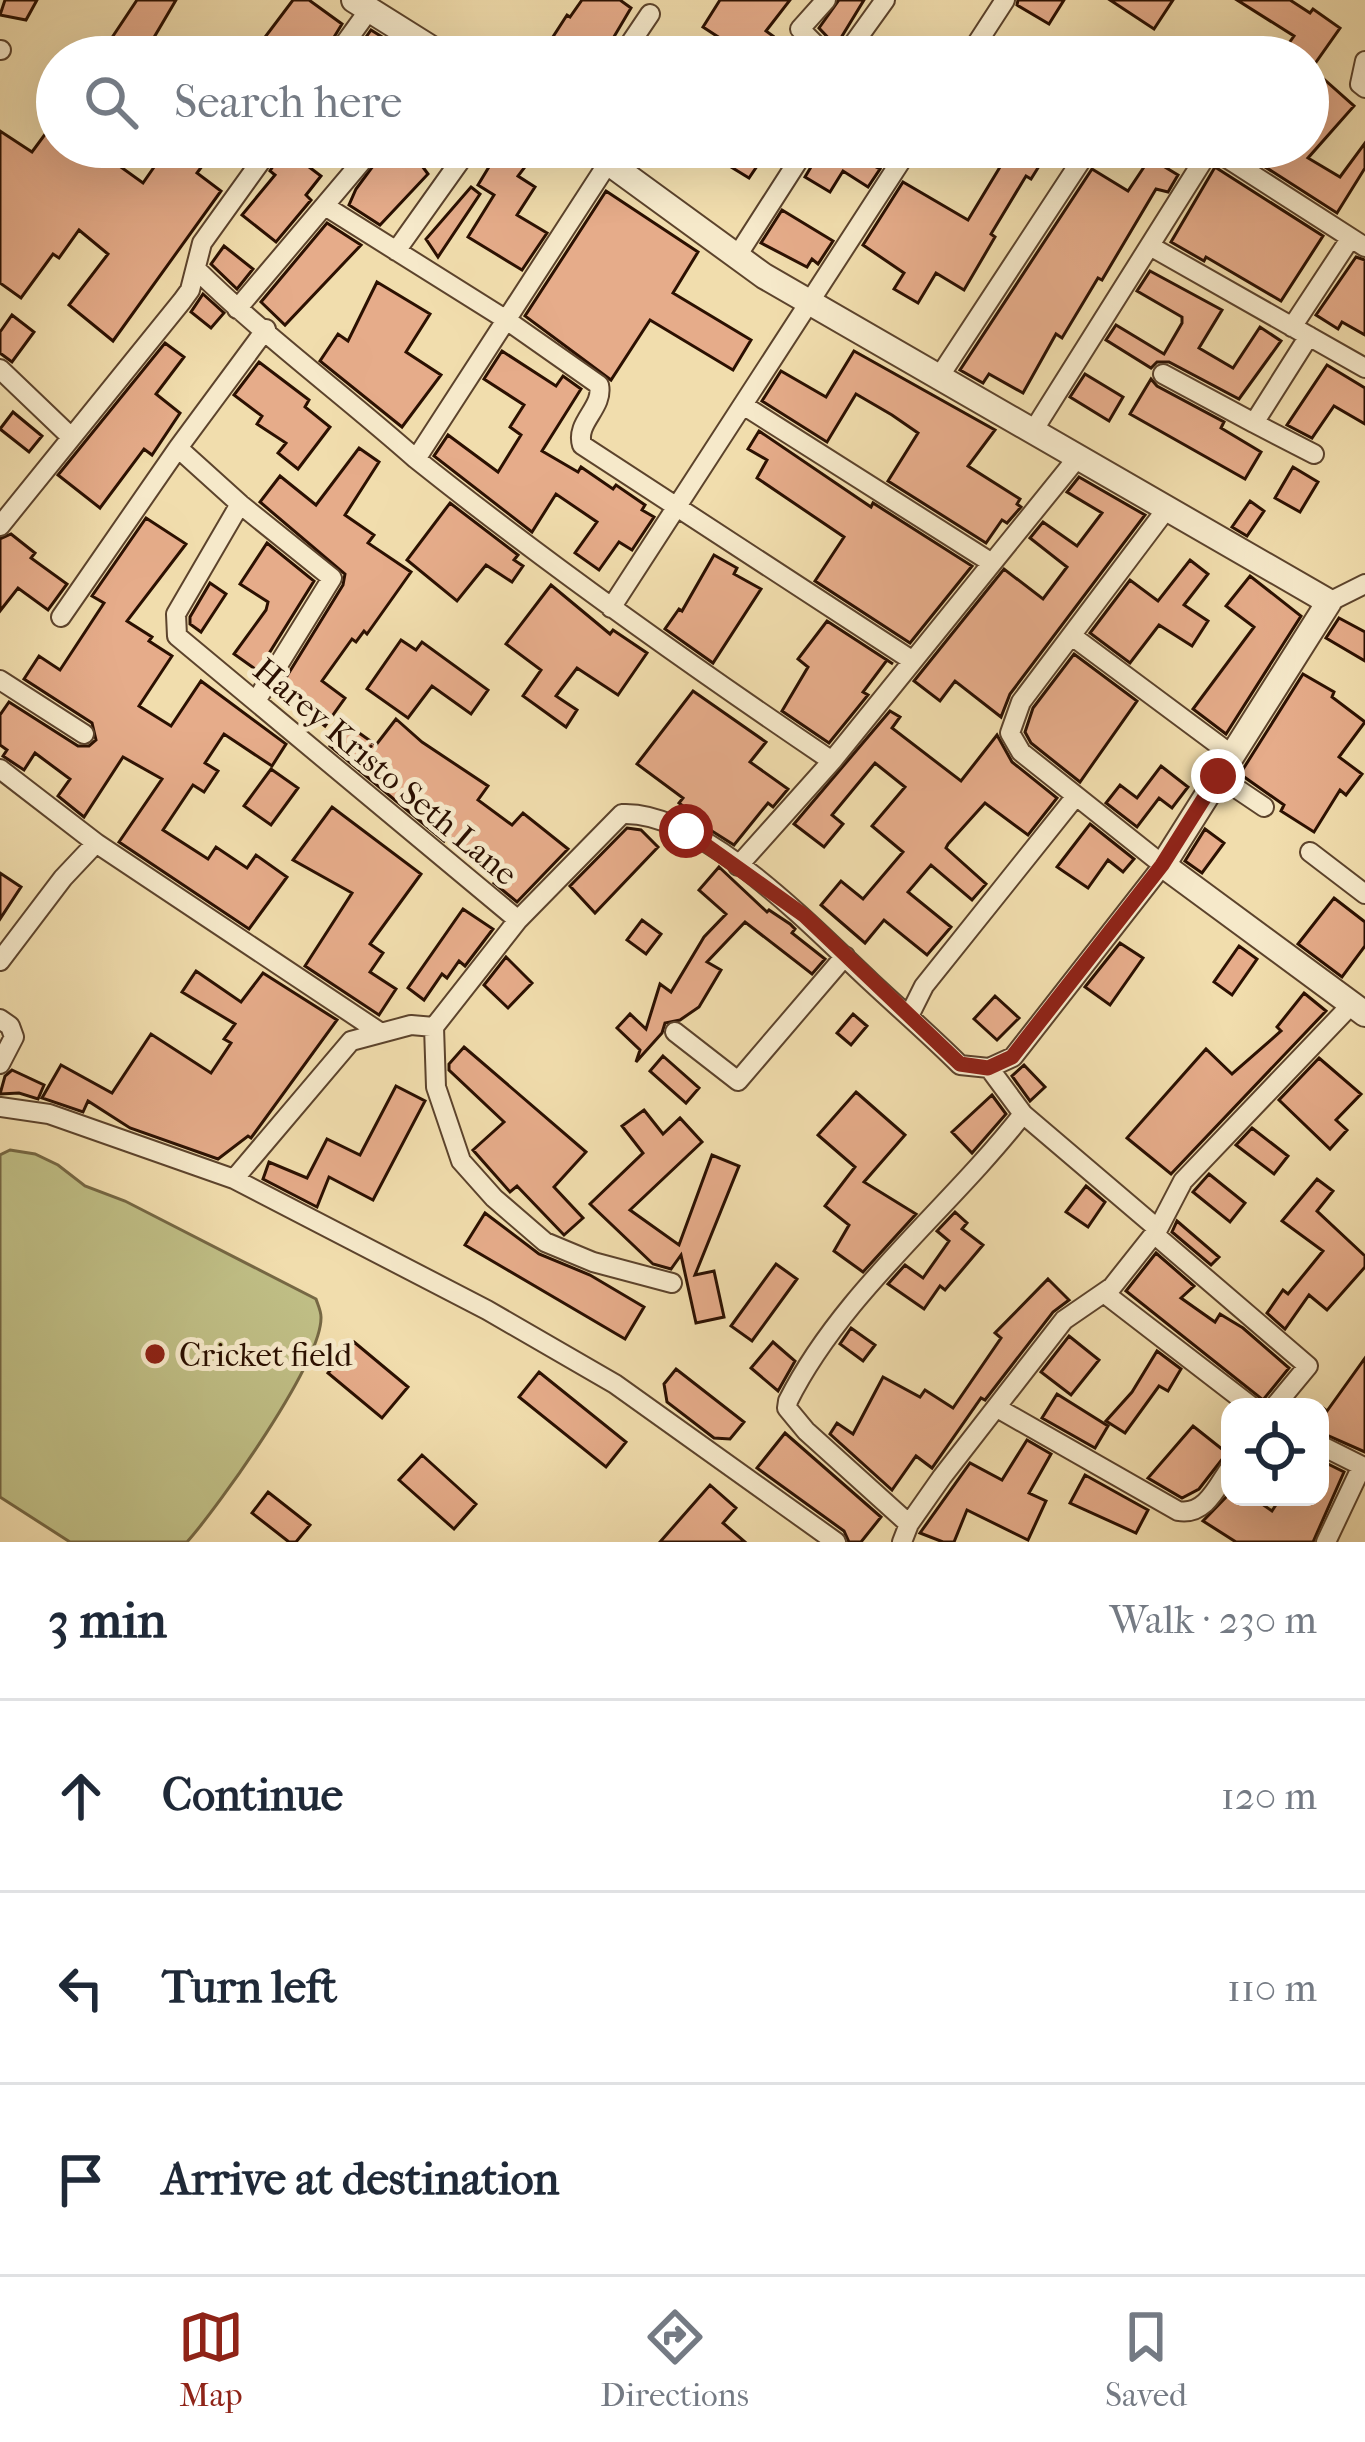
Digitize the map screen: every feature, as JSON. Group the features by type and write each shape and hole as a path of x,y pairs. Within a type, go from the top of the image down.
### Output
{"street":[{"path":"807,36 800,29 826,0"},
{"path":"859,36 885,0"},
{"path":"982,36 1005,0"},
{"path":"346,36 362,5 412,36"},
{"path":"635,36 650,14"},
{"path":"1365,61 1360,84 1365,88"},
{"path":"0,526 182,302 202,243 256,168"},
{"path":"237,309 357,168"},
{"path":"396,250 455,168"},
{"path":"416,459 505,319 591,168"},
{"path":"616,168 736,256 809,302 1329,602"},
{"path":"736,256 793,168"},
{"path":"611,608 896,168"},
{"path":"939,377 1076,168"},
{"path":"1033,431 1198,168"},
{"path":"1242,168 1358,243 1300,331 1254,423"},
{"path":"325,206 505,319 599,385 600,398 580,431 582,445 913,661"},
{"path":"1150,246 1365,368"},
{"path":"196,269 416,459 611,608 832,761"},
{"path":"61,617 266,329"},
{"path":"0,369 70,436"},
{"path":"1163,374 1314,454"},
{"path":"743,405 992,563"},
{"path":"178,448 332,578 256,701"},
{"path":"738,866 832,761 1078,457"},
{"name":"Harey Kristo Seth Lane","path":"240,504 176,614 177,636 518,920 434,1027"},
{"path":"1023,1114 848,1310 788,1401 787,1408 806,1431 906,1533 1064,1320 1103,1293 1156,1231 1183,1180 1358,1009 1162,865 1021,752 1010,733 1022,702 1168,507"},
{"path":"518,920 622,814 662,820 738,866 805,916 960,1064 988,1068 1012,1057 1162,865 1329,602 1365,584"},
{"path":"1072,636 1225,766 1264,807"},
{"path":"0,680 84,734"},
{"path":"0,769 96,842 378,1031"},
{"path":"909,1016 924,986 1076,796"},
{"path":"2,956 96,842"},
{"path":"1310,852 1365,894"},
{"path":"675,1032 738,1081 845,956"},
{"path":"0,1019 14,1037 0,1064"},
{"path":"234,1179 351,1041 411,1025 434,1027 436,1088 461,1161 494,1198 545,1242 593,1262 672,1283"},
{"path":"988,1068 1023,1114 1308,1366 1281,1398"},
{"path":"0,1107 49,1114 234,1179 487,1310 615,1384 836,1542"},
{"path":"1103,1293 1240,1398"},
{"path":"999,1408 1178,1510 1189,1513 1200,1508 1221,1480"},
{"path":"1326,1542 1362,1466 1329,1450"}],"shaded area":[{"name":"Cricket field","path":"10,1150 35,1154 58,1165 85,1186 125,1201 316,1299 321,1317 305,1366 244,1467 187,1542 70,1542 0,1497 0,1155"}],"building":[{"path":"5,0 37,0 26,20 0,15"},
{"path":"137,0 176,0 155,36 113,36"},
{"path":"293,0 309,0 342,24 335,36 266,36"},
{"path":"582,0 620,0 631,8 614,36 554,36"},
{"path":"720,0 790,0 766,31 773,36 717,36 703,27"},
{"path":"839,0 864,0 842,36 827,36 819,28"},
{"path":"1018,0 1064,0 1049,24 1017,5"},
{"path":"1110,0 1173,0 1154,29"},
{"path":"1237,0 1290,0 1340,28 1329,44 1329,36 1294,36"},
{"path":"1329,84 1354,106 1329,134"},
{"path":"0,131 32,152 36,147 36,168 122,168 143,183 153,168 201,168 197,173 221,191 113,341 69,305 108,254 79,230 59,258 53,254 21,298 0,283"},
{"path":"1365,143 1365,168 1337,213 1267,168 1325,168 1340,177"},
{"path":"310,168 321,176 306,195 311,200 276,242 242,215 275,175 270,171"},
{"path":"372,168 424,168 428,174 380,225 349,205"},
{"path":"488,168 524,168 518,176 535,187 517,215 547,233 522,270 468,237 494,195 478,185"},
{"path":"733,168 756,168 749,178"},
{"path":"810,168 880,169 868,187 843,171 830,192 805,177"},
{"path":"999,168 1038,168 1031,179 1026,176 964,290 936,273 918,303 894,289 904,273 863,245 903,182 968,220"},
{"path":"1143,168 1166,168 1178,175 1168,192 1156,189 1062,338 1056,334 1023,393 989,374 983,383 960,370 1092,169 1128,191"},
{"path":"1214,168 1323,236 1281,301 1171,242"},
{"path":"471,187 480,194 438,257 426,239"},
{"path":"606,191 698,252 673,293 751,340 733,370 650,320 611,380 525,316"},
{"path":"782,210 833,241 818,264 812,259 807,267 761,243"},
{"path":"327,223 361,245 285,325 261,302"},
{"path":"224,246 253,269 237,289 211,264"},
{"path":"1356,257 1365,260 1365,335 1342,322 1338,329 1316,315"},
{"path":"1150,271 1222,310 1199,348 1233,368 1260,327 1281,341 1239,399 1169,362 1157,362 1151,368 1106,340 1116,325 1164,354 1182,317 1137,291"},
{"path":"377,282 430,314 406,352 441,375 402,427 320,361 338,334 348,341"},
{"path":"203,294 224,313 211,328 191,312"},
{"path":"12,315 34,332 12,362 0,353 0,332"},
{"path":"165,343 184,357 156,394 180,413 152,455 144,449 100,508 58,475"},
{"path":"502,351 556,386 563,376 581,389 542,451 578,472 581,467 613,489 616,485 654,517 632,550 619,542 599,570 575,553 597,522 556,494 532,532 434,456 448,435 498,472 521,435 510,427 524,405 484,379"},
{"path":"854,351 995,430 968,466 1020,499 1021,507 1007,523 1002,520 986,543 888,481 918,433 892,415 856,394 827,442 762,401 781,371 826,397"},
{"path":"259,362 309,400 305,407 330,427 298,469 278,453 286,443 257,424 262,416 234,395"},
{"path":"1327,365 1365,388 1365,424 1334,406 1312,438 1287,425"},
{"path":"1085,374 1123,397 1109,421 1070,397"},
{"path":"1151,379 1224,422 1221,428 1261,452 1245,479 1130,414"},
{"path":"13,412 42,436 29,452 0,429"},
{"path":"759,431 871,507 873,503 972,566 910,643 815,581 844,537 757,478 767,460 748,449"},
{"path":"359,448 379,462 345,515 374,535 368,543 411,572 367,634 364,631 356,642 352,639 322,681 345,698 325,726 279,689 343,585 345,574 260,502 280,476 316,505"},
{"path":"1293,467 1318,482 1300,512 1275,498"},
{"path":"1079,477 1145,515 1010,694 1001,717 955,681 940,701 914,681 1004,569 1043,599 1067,567 1030,538 1043,522 1077,546 1102,513 1067,492"},
{"path":"1250,501 1264,511 1247,536 1232,527"},
{"path":"450,503 518,555 514,560 523,566 512,582 486,565 457,601 407,560"},
{"path":"146,518 186,544 127,621 172,656 139,706 171,726 201,681 286,744 272,766 224,734 205,763 218,771 204,792 193,785 163,830 208,859 216,847 247,868 256,855 287,877 249,929 119,842 162,779 123,757 84,817 58,796 70,779 35,753 24,770 3,756 7,750 0,745 0,715 9,702 78,746 96,740 92,723 24,679 39,656 60,670 104,603 92,596"},
{"path":"11,534 35,553 31,558 67,584 48,610 18,588 0,611 0,539"},
{"path":"267,543 314,581 258,671 234,654 266,610 268,602 240,584"},
{"path":"714,555 737,568 734,574 761,589 713,663 665,629 682,611"},
{"path":"1190,560 1208,574 1184,605 1208,621 1192,646 1159,625 1130,663 1090,633 1130,580 1158,601"},
{"path":"1250,576 1301,616 1226,734 1193,709 1254,627 1226,606"},
{"path":"210,583 226,594 201,632 190,624 190,617"},
{"path":"551,585 610,634 613,630 647,653 618,695 577,668 556,696 577,710 566,727 523,696 541,670 506,644"},
{"path":"1339,618 1365,632 1365,661 1326,638"},
{"path":"827,621 887,660 863,692 868,695 829,743 782,711 808,667 798,659"},
{"path":"401,640 416,650 422,642 488,690 471,714 432,686 408,718 367,689"},
{"path":"1074,654 1137,701 1080,782 1031,743 1025,732 1033,708"},
{"path":"1303,674 1334,692 1332,697 1365,722 1339,757 1362,774 1346,795 1340,790 1314,832 1281,811 1284,805 1240,774"},
{"path":"693,691 766,742 750,762 788,789 773,807 768,803 734,845 704,826 679,803 683,798 637,764"},
{"path":"890,711 900,717 892,728 961,781 997,735 1012,762 1057,798 1028,835 985,803 948,844 946,848 986,884 972,900 931,865 908,892 951,927 927,955 884,920 865,943 821,905 841,881 863,899 903,852 872,826 905,787 875,763 832,815 843,824 824,847 794,824"},
{"path":"396,719 488,786 478,800 512,825 523,813 568,849 517,902 473,861 476,857 447,836 444,841 330,746 345,723 376,745"},
{"path":"1161,766 1188,787 1172,808 1159,798 1137,827 1106,803 1120,785 1137,798"},
{"path":"271,769 298,788 271,825 244,806"},
{"path":"332,807 421,874 370,944 383,953 370,972 396,989 379,1015 305,966 352,893 293,860"},
{"path":"1090,824 1134,859 1123,872 1108,860 1088,888 1057,867"},
{"path":"627,828 641,830 658,847 595,913 570,886"},
{"path":"1205,829 1224,843 1202,873 1185,861"},
{"path":"719,867 825,959 812,974 745,922 707,962 721,970 699,1007 680,1020 665,1023 636,1062 640,1050 617,1028 630,1014 646,1029 660,984 671,992 704,937 726,914 699,890"},
{"path":"0,873 21,887 0,919"},
{"path":"1334,898 1365,922 1365,946 1342,977 1298,944"},
{"path":"463,909 493,929 465,966 459,961 447,978 442,974 424,1000 408,988"},
{"path":"642,920 661,934 646,954 627,940"},
{"path":"1120,943 1143,958 1110,1005 1085,987"},
{"path":"1239,946 1257,959 1232,995 1214,982"},
{"path":"506,957 532,983 508,1008 484,985"},
{"path":"196,971 241,1002 263,973 337,1020 251,1138 218,1159 130,1128 88,1101 83,1112 42,1098 61,1065 112,1093 151,1034 211,1073 231,1043 224,1039 235,1024 182,992"},
{"path":"1304,993 1326,1011 1171,1174 1127,1138 1206,1049 1232,1074 1281,1031 1277,1027"},
{"path":"995,996 1019,1018 997,1040 974,1019"},
{"path":"853,1014 867,1026 851,1045 837,1033"},
{"path":"464,1047 586,1152 554,1187 583,1218 564,1235 517,1186 510,1192 473,1150 504,1122 449,1070"},
{"path":"663,1056 699,1088 686,1103 650,1071"},
{"path":"1319,1058 1361,1094 1336,1120 1347,1130 1330,1149 1279,1100"},
{"path":"1024,1065 1045,1087 1030,1101 1012,1076"},
{"path":"12,1070 44,1085 38,1099 0,1094"},
{"path":"396,1086 425,1101 373,1200 329,1177 317,1207 263,1179 269,1162 307,1178 327,1139 360,1155"},
{"path":"856,1092 905,1135 864,1182 916,1214 863,1272 834,1251 849,1225 825,1206 855,1167 818,1135"},
{"path":"992,1095 1006,1114 972,1153 952,1132"},
{"path":"644,1110 663,1134 680,1118 702,1142 630,1210 679,1245 712,1155 739,1166 695,1275 714,1271 724,1317 696,1323 681,1255 671,1269 653,1264 590,1204 643,1153 622,1126"},
{"path":"1252,1128 1288,1156 1274,1174 1236,1145"},
{"path":"1209,1174 1245,1203 1230,1222 1193,1192"},
{"path":"1317,1179 1333,1191 1317,1211 1365,1256 1365,1267 1327,1310 1309,1295 1285,1329 1267,1313 1323,1251 1282,1221"},
{"path":"1086,1186 1105,1202 1088,1227 1066,1212"},
{"path":"955,1212 967,1223 962,1229 983,1245 945,1290 940,1286 924,1309 888,1284 905,1265 923,1278 949,1241 937,1231"},
{"path":"485,1213 539,1254 590,1275 644,1307 625,1339 465,1245"},
{"path":"1177,1221 1219,1257 1211,1265 1172,1232"},
{"path":"1156,1253 1194,1286 1181,1298 1215,1322 1220,1314 1243,1328 1289,1368 1260,1398 1126,1291"},
{"path":"776,1264 797,1279 752,1341 731,1326"},
{"path":"1048,1279 1069,1300 1053,1312 985,1400 981,1398 932,1468 916,1456 892,1490 830,1434 837,1423 853,1434 883,1377 920,1397 925,1390 953,1408 1001,1338 995,1333"},
{"path":"851,1328 875,1345 863,1361 840,1344"},
{"path":"1069,1336 1099,1360 1071,1395 1041,1372"},
{"path":"354,1342 408,1387 382,1418 328,1373"},
{"path":"773,1342 795,1361 778,1391 751,1368"},
{"path":"1157,1351 1181,1369 1168,1391 1159,1386 1125,1433 1106,1421 1132,1392"},
{"path":"1365,1358 1365,1452 1329,1436 1329,1408"},
{"path":"676,1369 744,1422 730,1439 714,1438 667,1402 664,1384"},
{"path":"539,1372 626,1442 606,1467 519,1397"},
{"path":"1057,1394 1108,1426 1095,1448 1042,1418"},
{"path":"1193,1426 1221,1448 1221,1461 1199,1489 1182,1498 1148,1478"},
{"path":"785,1433 881,1517 861,1542 849,1542 844,1531 757,1468"},
{"path":"1027,1440 1051,1454 1029,1493 1046,1501 1028,1540 967,1510 954,1542 920,1533 970,1463 1002,1480"},
{"path":"422,1455 476,1504 454,1529 399,1480"},
{"path":"1329,1464 1344,1472 1329,1506"},
{"path":"1085,1475 1148,1510 1136,1533 1070,1503"},
{"path":"710,1485 736,1508 723,1523 745,1542 660,1542"},
{"path":"268,1492 310,1525 296,1542 289,1542 252,1513"},
{"path":"1221,1502 1221,1506 1265,1506 1272,1511 1275,1506 1329,1506 1313,1542 1236,1542 1203,1521"}],"place":[{"name":"Cricket field","path":"155,1354"}],"route":[{"path":"686,831 805,916 960,1064 988,1068 1012,1057 1162,865 1218,776"}]}
